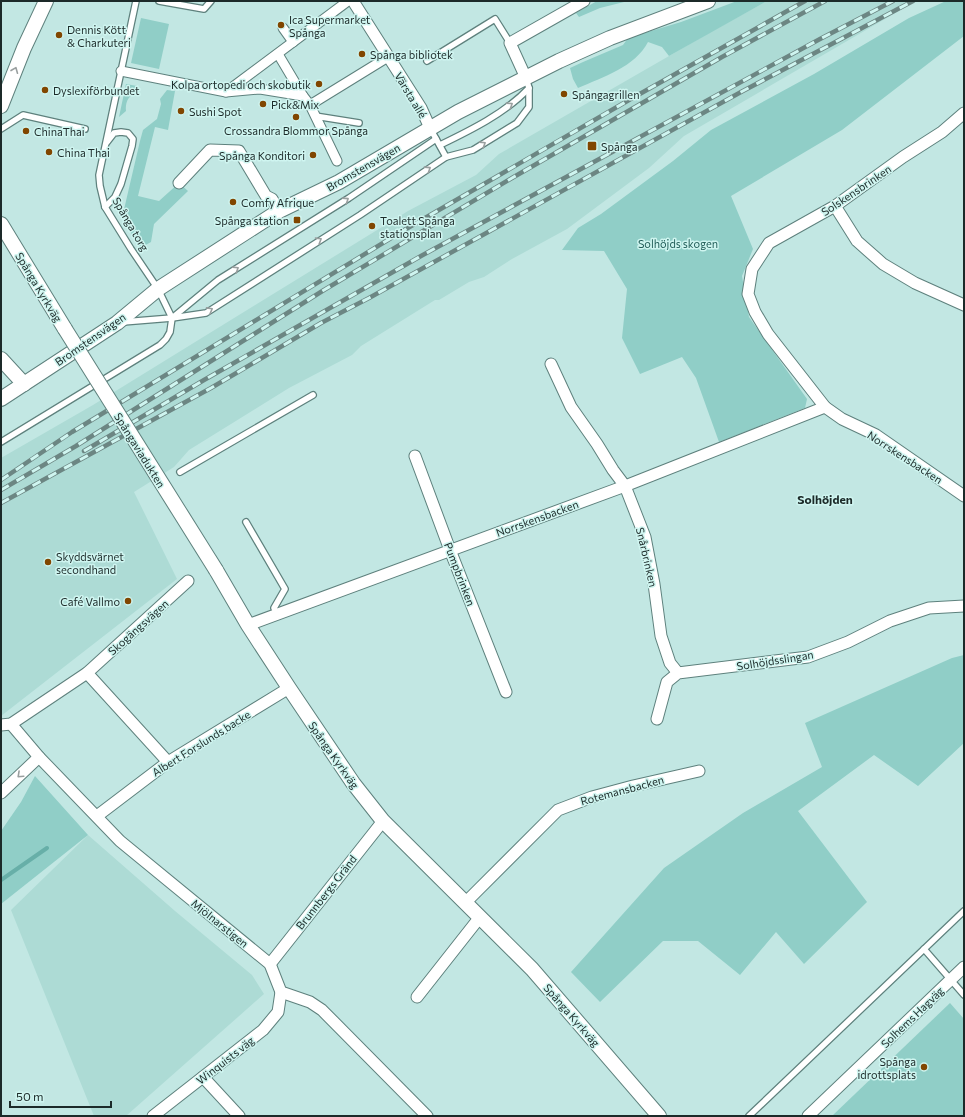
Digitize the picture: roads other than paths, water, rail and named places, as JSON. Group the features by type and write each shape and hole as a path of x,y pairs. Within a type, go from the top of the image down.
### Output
{"street":[{"path":"1,106 24,48 46,1"},
{"path":"226,92 348,1"},
{"name":"Värsta allé","path":"353,1 421,108 433,133"},
{"path":"527,83 510,43 584,1"},
{"name":"Bromstensvägen","path":"1,399 116,323 158,288 279,211 433,133 458,112 527,83 610,38 708,1"},
{"path":"283,28 293,42"},
{"path":"278,54 302,96 310,105 337,161"},
{"path":"310,105 388,57"},
{"path":"121,71 226,92 260,89 302,96"},
{"name":"Solskensbrinken","path":"752,269 769,244 835,206 903,157 942,132 964,113"},
{"path":"180,183 210,150 239,151 266,196 272,200 279,211"},
{"path":"835,206 857,241 883,264 915,283 964,305"},
{"name":"Spånga Kyrkväg","path":"1,224 65,329"},
{"name":"Norrskensbacken","path":"752,269 748,294 755,312 768,334 825,407 842,419 876,435 964,496"},
{"name":"Spångaviadukten","path":"65,329 216,570"},
{"path":"1,359 24,384"},
{"name":"Snårbrinken","path":"551,364 571,407 625,486 645,537 654,584 661,636 670,663 678,673"},
{"name":"Norrskensbacken","path":"248,625 625,486 825,407"},
{"name":"Pumpbrinken","path":"415,456 506,692"},
{"name":"Spånga Kyrkväg","path":"216,570 248,625 289,688 353,783 382,821 532,969 659,1116"},
{"name":"Skogängsvägen","path":"6,725 87,673 188,581"},
{"name":"Solhöjdsslingan","path":"678,673 808,657 848,642 890,621 929,608 964,606"},
{"path":"87,673 168,762"},
{"path":"657,719 667,682 678,673"},
{"name":"Albert Forslunds backe","path":"97,816 168,762 289,688"},
{"name":"Mjölnarstigen","path":"6,725 40,757 120,841 270,964 281,992"},
{"path":"1,793 40,757"},
{"name":"Rotemansbacken","path":"465,903 558,810 598,795 699,771"},
{"name":"Brunnbergs Gränd","path":"270,964 382,821"},
{"path":"417,997 480,917"},
{"name":"Solhems Hagväg","path":"808,1116 964,967"},
{"path":"281,992 310,1002 322,1010 427,1116"},
{"name":"Winquists väg","path":"153,1116 263,1030 278,1012 281,992"},
{"path":"203,1077 239,1116"}],"lane":[{"name":"Spånga torg","path":"136,1 99,175 100,186 105,207 131,249 158,288 172,318"},
{"path":"159,1 204,9 211,1"},
{"path":"427,60 495,19 510,43"},
{"path":"440,146 469,131 519,99 527,83"},
{"path":"116,323 172,318 206,312 360,215 446,157 474,150 517,123 529,107 527,83"},
{"path":"1,128 23,115 85,129"},
{"path":"315,116 359,123"},
{"path":"105,207 115,197 121,184 133,139 128,134 121,132 114,133 106,143"},
{"path":"1,442 160,345 170,332 172,318 218,280 349,198 433,133 446,157"},
{"path":"180,472 313,395"},
{"path":"246,522 285,590 274,608 277,614"},
{"path":"750,1116 964,911"},
{"path":"924,949 964,995"}],"waterway":[{"path":"1,880 47,848"}],"railway":[{"path":"1,480 72,432 406,229 629,100 805,1"},
{"path":"1,490 76,446 324,290 512,178 722,57 825,1"},
{"path":"84,451 204,380 421,256 820,39 893,1"},
{"path":"1,503 211,388 321,323 369,298 741,92 913,1"}],"place":[{"name":"Ica Supermarket Spånga","path":"281,25"},
{"name":"Dennis Kött & Charkuteri","path":"59,35"},
{"name":"Spånga bibliotek","path":"362,54"},
{"name":"Kolpa ortopedi och skobutik","path":"319,84"},
{"name":"Dyslexiförbundet","path":"45,90"},
{"name":"Spångagrillen","path":"564,94"},
{"name":"Pick&Mix","path":"263,104"},
{"name":"Sushi Spot","path":"181,111"},
{"name":"Crossandra Blommor Spånga","path":"296,117"},
{"name":"ChinaThai","path":"26,131"},
{"name":"Spånga","path":"592,146"},
{"name":"China Thai","path":"49,152"},
{"name":"Spånga Konditori","path":"313,155"},
{"name":"Comfy Afrique","path":"233,202"},
{"name":"Spånga station","path":"297,220"},
{"name":"Toalett Spånga stationsplan","path":"372,226"},
{"name":"Skyddsvärnet secondhand","path":"48,562"},
{"name":"Café Vallmo","path":"128,601"},
{"name":"Spånga idrottsplats","path":"924,1067"}],"district":[{"name":"Solhöjden","path":"825,499"}],"park label":[{"name":"Solhöjds skogen","path":"678,243"}]}
